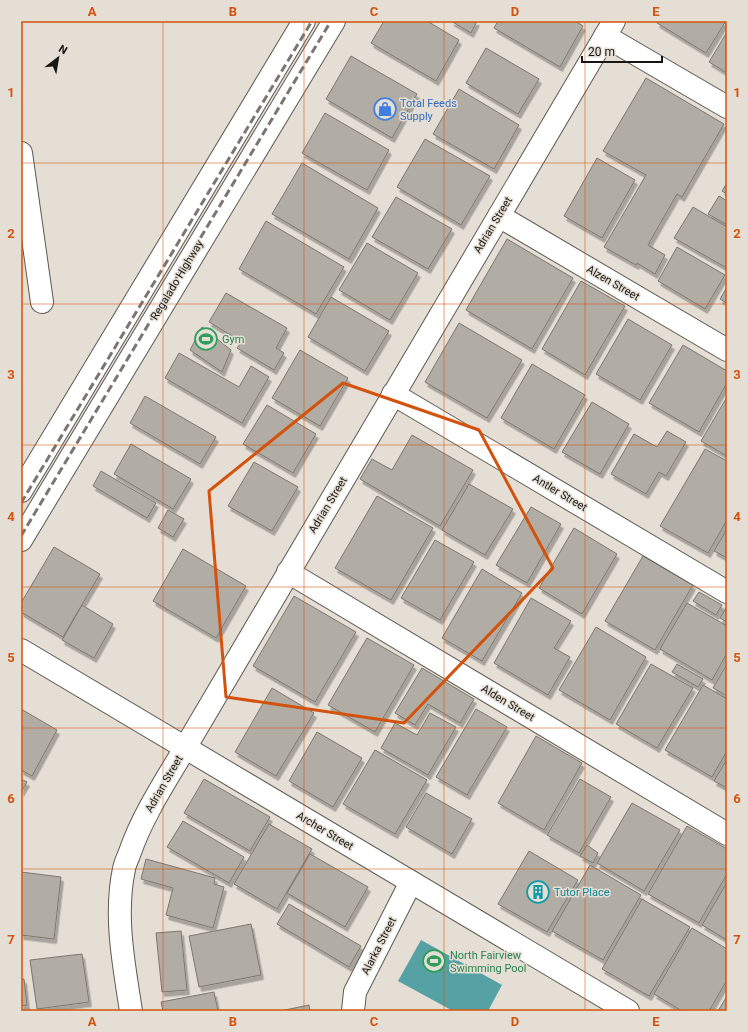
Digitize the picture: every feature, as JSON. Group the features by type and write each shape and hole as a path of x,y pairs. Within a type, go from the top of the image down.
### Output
{"street":[{"path":"21,491 304,21"},
{"name":"Regalado Highway","path":"21,540 334,21"},
{"path":"610,28 727,106"},
{"name":"Adrian Street","path":"131,1011 122,949 120,905 124,869 135,838 149,810 288,572 610,28"},
{"path":"21,153 42,302"},
{"name":"Alzen Street","path":"499,216 727,350"},
{"name":"Antler Street","path":"393,394 727,592"},
{"name":"Alden Street","path":"288,572 727,834"},
{"name":"Archer Street","path":"21,650 628,1011"},
{"name":"Alarka Street","path":"353,1011 355,992 412,882"}],"highlighted area":[{"path":"343,383 479,430 553,568 404,723 226,697 209,491"}],"water":[{"name":"North Fairview Swimming Pool","path":"421,940 502,985 488,1011 453,1011 398,981"}],"building":[{"path":"384,21 427,21 459,40 436,81 371,43"},
{"path":"451,21 477,21 471,33"},
{"path":"498,21 575,21 583,26 560,67 494,28"},
{"path":"658,21 726,21 706,53 657,23"},
{"path":"727,32 727,73 709,62"},
{"path":"486,48 539,79 518,114 466,83"},
{"path":"351,56 417,94 392,138 326,99"},
{"path":"646,78 724,124 682,197 677,194 648,245 665,255 655,274 637,263 636,265 604,247 646,175 603,151"},
{"path":"459,89 519,125 494,169 433,134"},
{"path":"325,113 389,150 367,190 302,153"},
{"path":"425,139 490,176 461,225 397,187"},
{"path":"597,158 635,180 602,238 564,216"},
{"path":"302,163 378,208 349,259 272,214"},
{"path":"727,183 727,194 722,191"},
{"path":"719,196 727,201 727,225 708,214"},
{"path":"396,197 452,229 428,269 372,237"},
{"path":"693,207 727,227 727,264 725,267 674,238"},
{"path":"266,221 344,267 316,314 239,269"},
{"path":"507,239 573,278 532,349 466,310"},
{"path":"367,243 418,273 390,320 339,290"},
{"path":"677,247 725,275 705,309 658,281"},
{"path":"581,281 625,306 585,375 542,349"},
{"path":"727,287 727,303 720,299"},
{"path":"226,293 287,328 276,348 284,353 274,370 237,348 242,342 209,322"},
{"path":"331,297 389,331 365,371 308,337"},
{"path":"628,319 672,345 640,400 596,374"},
{"path":"459,323 522,360 487,418 425,382"},
{"name":"Gym","path":"202,327 231,350 222,372 190,350"},
{"path":"683,345 727,371 727,383 699,432 649,403"},
{"path":"300,350 348,378 320,426 272,398"},
{"path":"179,353 239,387 251,366 269,377 242,423 165,378"},
{"path":"532,364 585,395 554,449 501,418"},
{"path":"145,396 216,437 200,464 130,423"},
{"path":"727,397 727,456 701,441"},
{"path":"592,402 629,424 600,474 562,452"},
{"path":"267,405 316,434 293,473 243,444"},
{"path":"667,431 686,442 666,476 659,472 646,494 611,474 634,434 657,447"},
{"path":"412,435 473,470 440,526 360,479 372,459 392,470"},
{"path":"131,444 191,479 173,509 114,474"},
{"path":"705,449 727,461 727,520 708,553 660,526"},
{"path":"254,462 298,487 272,531 228,506"},
{"path":"101,471 156,503 147,518 93,486"},
{"path":"469,484 513,509 485,555 442,530"},
{"path":"377,496 433,528 391,600 335,568"},
{"path":"531,507 561,524 527,583 496,565"},
{"path":"168,510 184,519 173,537 158,528"},
{"path":"574,528 617,554 582,614 539,588"},
{"path":"727,529 727,558 714,551"},
{"path":"435,540 474,562 440,620 401,598"},
{"path":"54,547 100,574 63,637 21,612 21,603"},
{"path":"183,549 246,586 216,638 153,601"},
{"path":"643,556 693,585 655,650 605,621"},
{"path":"482,569 522,593 482,661 442,638"},
{"path":"699,592 722,605 716,615 693,601"},
{"path":"294,596 356,632 315,702 253,666"},
{"path":"531,598 571,621 554,648 570,657 548,695 494,663"},
{"path":"687,603 727,626 727,653 712,680 660,649"},
{"path":"82,605 113,624 94,658 62,640"},
{"path":"726,608 727,609 727,622 720,618"},
{"path":"596,627 646,657 610,720 559,690"},
{"path":"367,638 414,665 375,732 328,705"},
{"path":"651,664 693,688 657,748 616,724"},
{"path":"677,664 703,679 698,687 672,672"},
{"path":"727,664 727,696 713,688"},
{"path":"422,668 474,699 460,723 428,704 415,725 395,713"},
{"path":"703,685 727,699 727,751 712,777 665,750"},
{"path":"272,688 314,713 276,776 235,752"},
{"path":"21,709 57,730 32,776 21,770"},
{"path":"476,709 507,727 467,795 436,777"},
{"path":"430,713 456,727 428,775 381,748 395,723 417,735"},
{"path":"317,732 362,758 333,807 289,781"},
{"path":"536,736 582,763 544,830 498,803"},
{"path":"375,750 427,780 395,834 343,804"},
{"path":"727,759 727,788 714,781"},
{"path":"21,779 27,782 21,792"},
{"path":"204,779 270,817 250,851 184,813"},
{"path":"580,779 611,797 579,853 547,835"},
{"path":"426,793 472,819 452,854 406,827"},
{"path":"632,803 680,830 644,891 597,863"},
{"path":"183,821 244,857 229,883 167,847"},
{"path":"269,824 312,849 277,909 234,884"},
{"path":"687,826 727,849 727,874 699,923 648,894"},
{"path":"587,845 598,853 593,863 580,856"},
{"name":"Tutor Place","path":"529,851 578,880 547,932 498,904"},
{"path":"310,854 368,887 345,927 287,893"},
{"path":"146,859 215,878 214,884 224,887 213,928 166,915 173,888 141,879"},
{"path":"590,865 641,895 603,960 552,931"},
{"path":"21,872 61,877 54,939 21,935"},
{"path":"727,882 727,940 702,925"},
{"path":"642,899 690,927 649,996 602,969"},
{"path":"289,904 361,946 349,967 277,924"},
{"path":"251,924 261,975 199,987 189,936"},
{"path":"692,928 727,949 727,980 709,1011 682,1011 654,994"},
{"path":"181,931 187,990 162,992 156,933"},
{"path":"82,954 89,1002 37,1009 30,960"},
{"path":"21,979 24,979 27,1005 21,1006"},
{"path":"214,992 218,1011 163,1011 161,1002"},
{"path":"727,996 727,1011 718,1011"},
{"path":"309,1005 310,1011 280,1011"}],"railway":[{"path":"21,503 312,21"},
{"path":"21,536 331,21"}],"place":[{"name":"Total Feeds Supply","path":"385,109"},
{"name":"Gym","path":"206,339"},
{"name":"Tutor Place","path":"538,892"},
{"name":"North Fairview Swimming Pool","path":"434,961"}]}
